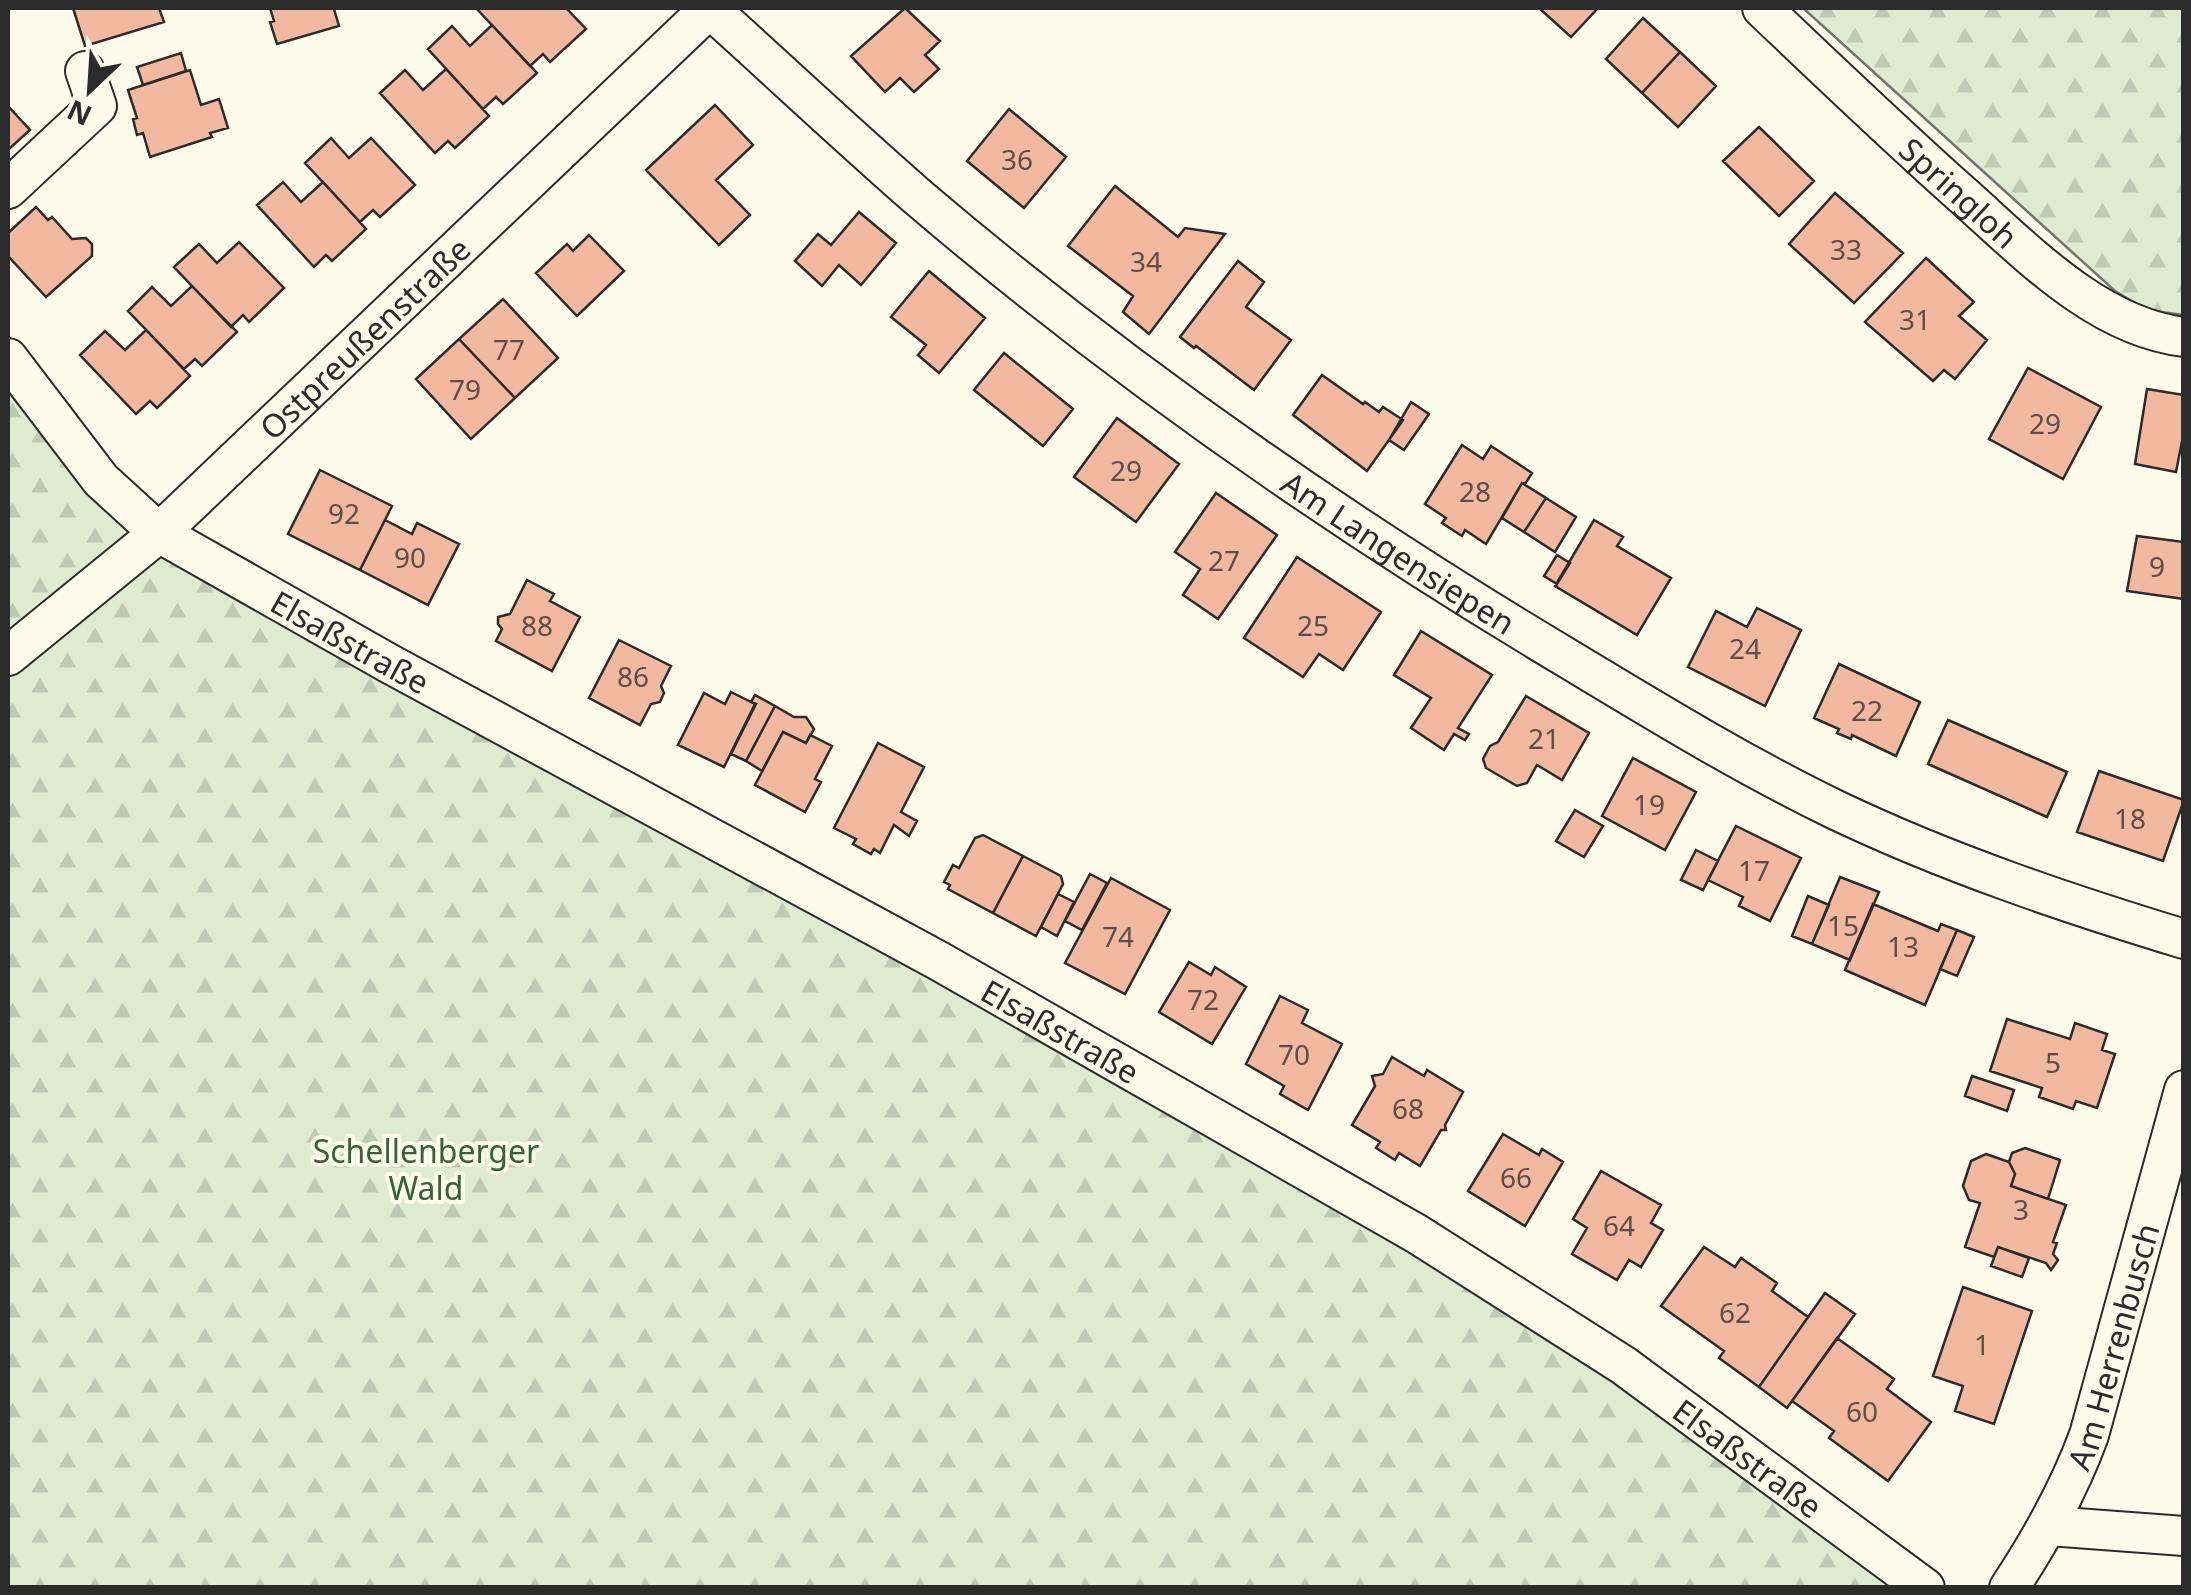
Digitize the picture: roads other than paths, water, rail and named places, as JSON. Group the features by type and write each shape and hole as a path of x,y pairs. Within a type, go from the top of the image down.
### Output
{"street":[{"name":"Ostpreußenstraße","path":"8,656 159,533 710,8"},
{"name":"Am Langensiepen","path":"710,8 918,197 1041,298 1282,476 1486,610 1742,762 1837,810 2082,908 2184,939"},
{"name":"Springloh","path":"1762,8 2043,265 2128,322 2184,337"},
{"path":"8,188 97,106 85,71"},
{"name":"Elsaßstraße","path":"8,358 101,480 159,533 390,664 973,980 1418,1234 1623,1365 1925,1588"},
{"name":"Am Herrenbusch","path":"2009,1588 2049,1526 2075,1472 2100,1401 2184,1090"},
{"path":"2049,1526 2184,1536"}],"park label":[{"name":"Schellenberger Wald","path":"426,1168"}]}
